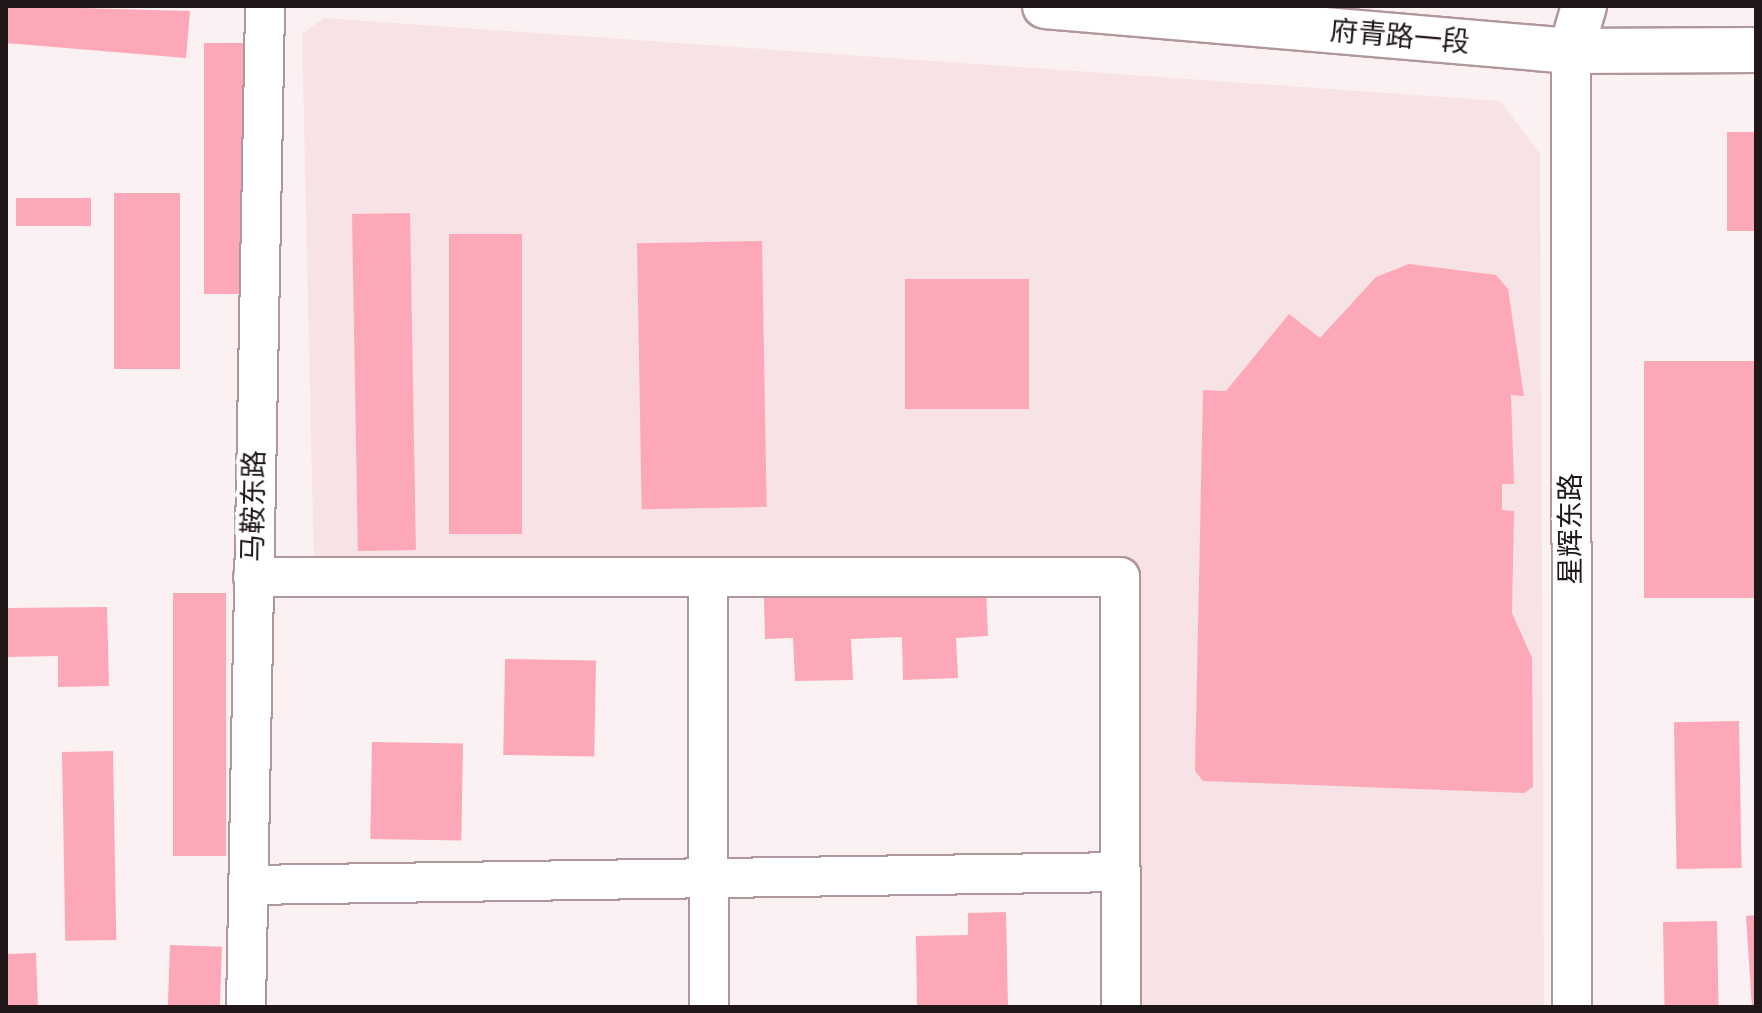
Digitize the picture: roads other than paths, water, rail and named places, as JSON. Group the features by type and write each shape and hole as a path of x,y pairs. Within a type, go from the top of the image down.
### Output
{"main road":[{"name":"府青路一段","path":"1045,6 1571,51 1756,50"},
{"path":"1563,6 1571,51"},
{"path":"1571,51 1584,6"}],"street":[{"name":"马鞍东路","path":"246,1007 265,6"},
{"name":"星辉东路","path":"1571,51 1572,1007"},
{"path":"253,577 1120,577 1121,1007"},
{"path":"708,577 709,1007"},
{"path":"248,885 1120,872"}]}
